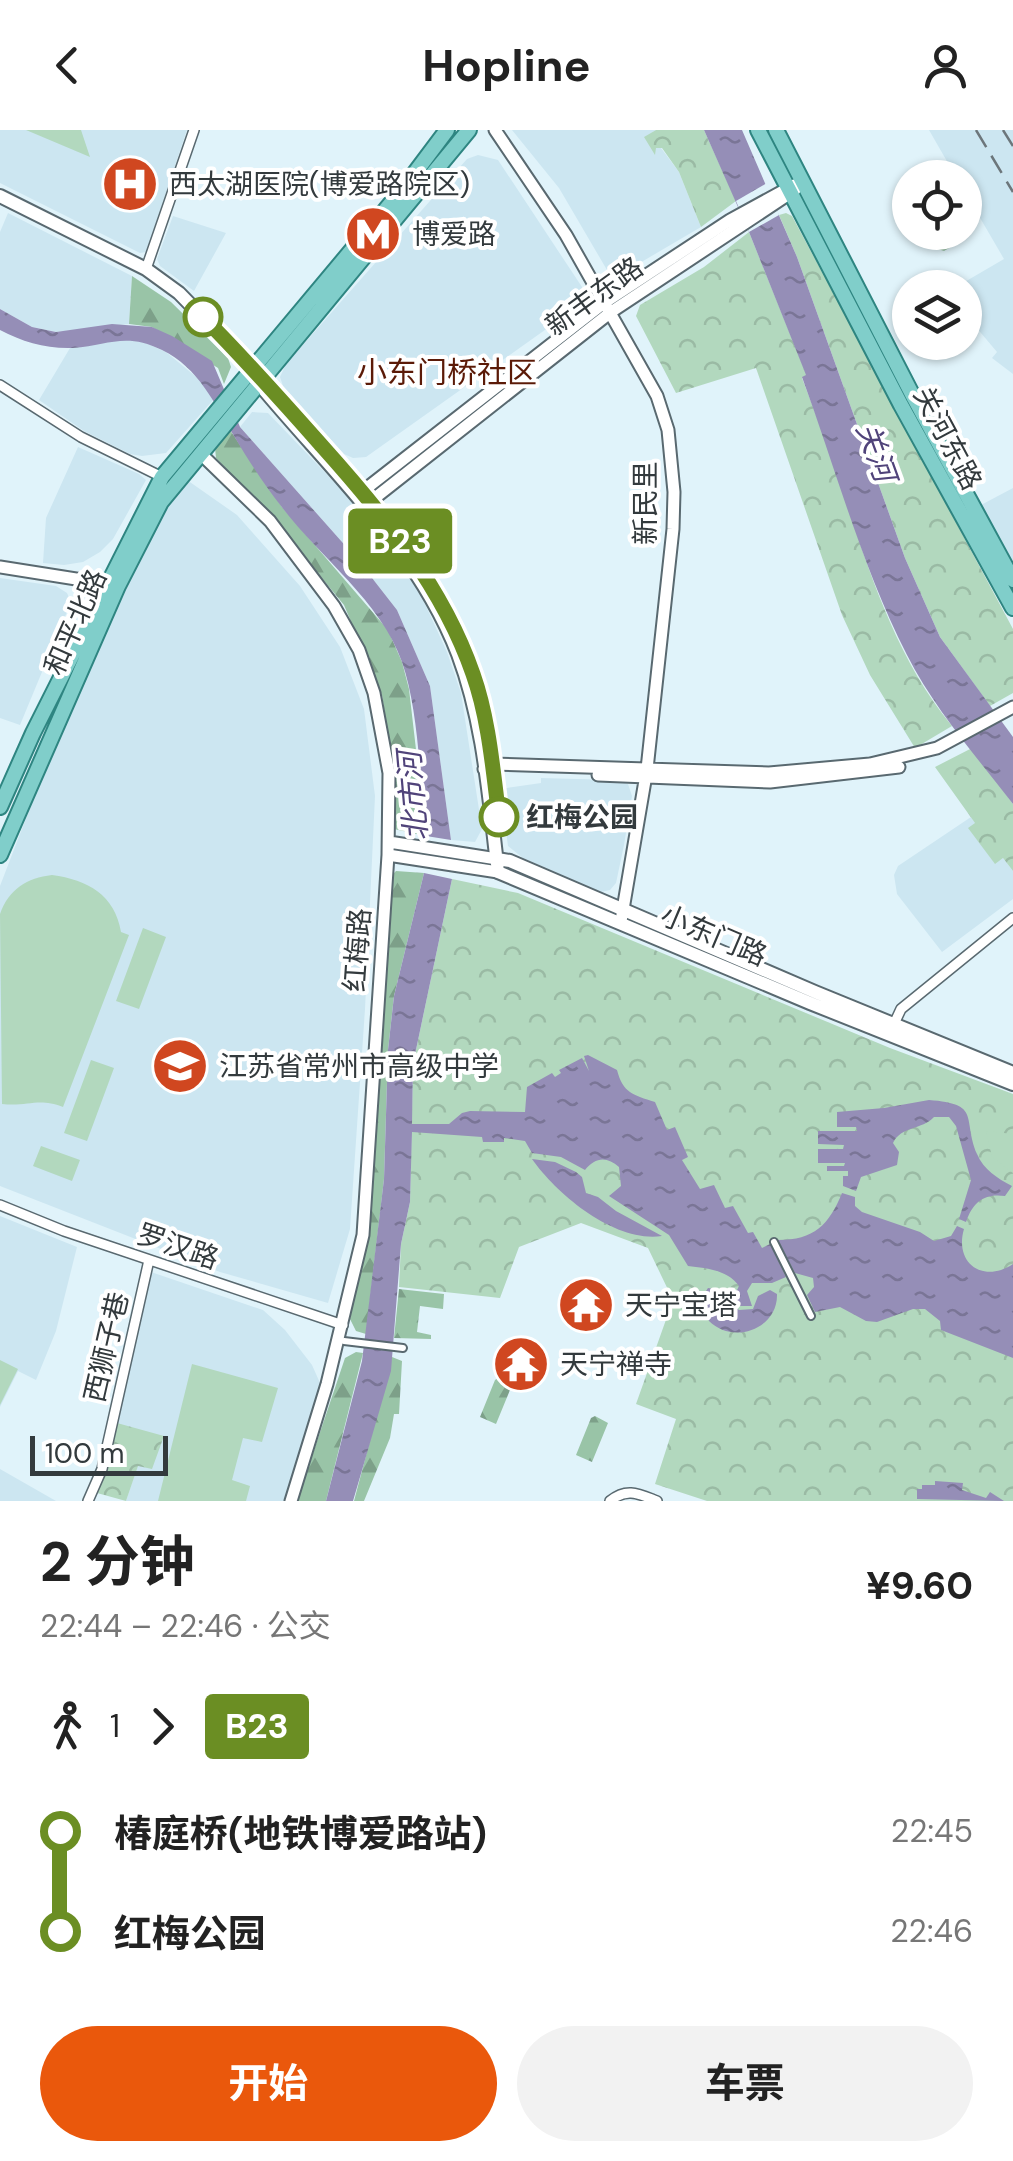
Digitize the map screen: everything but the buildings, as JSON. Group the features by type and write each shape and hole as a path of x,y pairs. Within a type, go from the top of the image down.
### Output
{"main road":[{"path":"220,419 236,409 256,376 447,130"},
{"path":"220,419 230,393 256,376 470,130"},
{"name":"关河东路","path":"758,130 783,194 1013,608"},
{"name":"关河东路","path":"776,130 1013,580"},
{"path":"0,196 146,269 179,293 365,498 414,560 464,648 475,679 502,866"},
{"name":"和平北路","path":"0,808 162,478 220,419"},
{"name":"和平北路","path":"0,855 111,584 160,502 201,454 220,419"},
{"name":"小东门路","path":"502,866 1013,1072"},
{"name":"小东门路","path":"622,916 810,1003 1013,1084"}],"street":[{"path":"146,269 194,130"},
{"name":"新民里","path":"494,130 566,234 657,396 668,430 673,468 673,528 646,773 622,916"},
{"path":"783,194 803,181"},
{"name":"新丰东路","path":"365,498 608,308 783,194"},
{"path":"0,384 81,437 162,478"},
{"name":"红梅路","path":"201,454 270,521 334,606 359,650 384,733 389,773 388,848 363,1235 343,1325 291,1501"},
{"path":"0,567 111,584"},
{"path":"489,768 791,780 906,766 955,745 1006,716 1013,707"},
{"name":"小东门路","path":"388,848 502,866"},
{"path":"894,1024 900,1008 1013,918"},
{"name":"罗汉路","path":"0,1205 343,1325"},
{"path":"774,1242 811,1316"},
{"name":"西狮子巷","path":"89,1499 102,1469 149,1260"},
{"path":"344,1341 403,1348"},
{"path":"610,1501 631,1491 657,1501"},
{"path":"89,1499 101,1501"}],"shaded area":[{"path":"0,130 187,130 146,252 140,253 0,183"},
{"path":"512,130 656,130 645,137 655,153 655,147 661,148 679,172 701,227 621,274 607,270 559,188"},
{"path":"929,130 1013,130 1013,374 992,358 997,352 982,334 982,272 1004,259 982,221 982,160 946,160"},
{"path":"478,155 498,160 582,287 584,297 580,305 366,457 353,458 344,454 284,389 280,377 286,364 467,159"},
{"path":"8,213 132,276 129,324 56,332 32,327 0,309 0,232"},
{"path":"173,216 226,233 194,291 160,266 157,259"},
{"path":"112,340 139,340 166,352 206,385 214,399 166,453 130,454 84,431 39,400 70,348"},
{"path":"252,412 268,413 341,489 415,582 461,693 482,829 475,842 451,840 430,686 397,610 240,427"},
{"path":"78,447 146,480 113,539 100,552 83,562 43,563 46,518"},
{"path":"187,480 237,515 300,586 340,647 364,709 375,796 365,1009 350,1229 328,1303 220,1272 0,1186 0,886 68,709 167,506"},
{"path":"1013,488 1013,562 981,505"},
{"path":"0,578 56,586 67,593 71,602 20,725 0,718"},
{"path":"541,778 614,780 628,784 632,796 624,845 616,883 610,890 601,892 523,858 508,846 500,789 541,783"},
{"path":"971,817 976,824 969,828 995,863 1003,858 1013,871 1013,899 942,952 897,894 894,875 898,866"},
{"path":"0,1216 77,1247 56,1331 36,1380 18,1371 0,1407"},
{"path":"151,1272 263,1310 285,1330 312,1365 320,1383 319,1392 284,1501 126,1501 138,1465 117,1423"},
{"path":"0,1469 56,1501 0,1501"}],"green space":[{"path":"26,130 81,130 90,157"},
{"path":"656,130 704,130 736,201 701,227 679,172 662,148 656,148 655,155 644,137"},
{"path":"779,215 792,216 1013,629 1013,693 990,706 940,637 905,558"},
{"path":"749,232 807,376 802,378 884,609 914,670 952,726 915,748 870,675 842,615 756,368 676,393 636,316 640,305 704,267"},
{"path":"132,276 171,302 228,358 231,367 224,384 218,368 152,327 129,324"},
{"path":"230,430 282,507 388,630 409,689 426,836 394,829 394,774 382,695 344,605 274,520 216,458 215,448"},
{"path":"972,748 1013,804 1013,871 1003,858 995,864 968,828 975,823 935,767"},
{"path":"396,871 424,873 394,996 388,1050 384,1179 366,1334 356,1331 350,1319 366,1237 391,876"},
{"path":"52,875 88,885 98,892 113,908 121,932 129,935 63,1107 47,1103 2,1104 0,914 20,886"},
{"name":"红梅公园","path":"452,879 518,893 890,1048 1013,1094 1013,1501 707,1501 655,1484 676,1419 636,1404 673,1300 648,1248 581,1223 519,1247 500,1298 399,1287 401,1244 410,1202 413,1064"},
{"path":"143,928 166,937 139,1009 116,1001"},
{"path":"91,1060 114,1068 87,1141 64,1133"},
{"path":"986,1131 1013,1134 1013,1173 992,1157"},
{"path":"41,1146 80,1160 72,1181 33,1166"},
{"path":"399,1289 444,1294 443,1309 420,1306 417,1332 431,1335 431,1339 394,1338"},
{"path":"363,1353 326,1501 297,1501 345,1358"},
{"path":"392,1357 402,1361 399,1414 394,1414 390,1438 364,1501 354,1501"},
{"path":"0,1360 18,1369 0,1405"},
{"path":"192,1364 278,1388 262,1442 243,1438 232,1480 250,1486 246,1501 158,1501"},
{"path":"499,1377 512,1385 496,1424 480,1417"},
{"path":"595,1416 608,1423 592,1462 576,1455"},
{"path":"117,1423 164,1436 152,1469 138,1466 126,1501 97,1493"}],"water":[{"path":"704,130 742,130 797,257 905,558 940,637 1013,737 1013,804 930,695 891,622 850,518 802,377 806,375"},
{"path":"0,309 32,327 56,332 112,324 152,327 212,361 240,427 397,610 430,686 451,840 426,836 412,702 392,640 364,599 275,498 196,376 162,350 138,342 63,348 26,341 0,330"},
{"path":"424,873 452,879 413,1064 412,1124 449,1124 470,1111 525,1112 527,1087 552,1073 555,1077 561,1073 559,1070 582,1058 589,1071 584,1056 588,1055 617,1070 630,1092 655,1102 667,1130 675,1127 688,1157 682,1160 700,1189 714,1185 725,1208 733,1206 762,1248 770,1244 786,1277 772,1283 752,1283 747,1291 752,1306 736,1306 732,1300 739,1286 729,1276 688,1266 669,1235 609,1196 621,1186 619,1167 610,1161 597,1160 585,1170 561,1157 532,1153 525,1141 504,1138 504,1142 483,1142 482,1137 412,1132 410,1202 401,1244 391,1371 353,1501 326,1501 362,1361 384,1179 388,1050 394,996"},
{"path":"929,1100 964,1109 980,1160 1012,1186 1005,1196 980,1200 966,1222 959,1219 971,1180 956,1126 949,1117 934,1117 901,1134 893,1143 899,1152 897,1165 861,1177 856,1191 843,1186 843,1176 848,1176 848,1171 827,1171 827,1166 845,1163 818,1163 818,1149 843,1149 844,1145 818,1144 818,1131 857,1131 856,1127 837,1127 837,1112"},
{"path":"532,1159 555,1162 576,1172 582,1177 586,1193 662,1236 626,1232 590,1214 557,1188"},
{"path":"842,1193 855,1197 855,1206 862,1212 920,1232 934,1241 951,1236 957,1226 964,1229 963,1252 982,1271 1002,1270 1013,1264 1013,1358 941,1330 940,1321 925,1309 913,1309 877,1322 866,1321 840,1307 815,1312 807,1295 814,1287 813,1278 795,1273 778,1240 811,1234 826,1222"},
{"path":"708,1288 730,1291 730,1303 739,1310 753,1309 758,1296 770,1290 777,1294 775,1306 770,1316 752,1330 730,1332 709,1321 704,1294"},
{"path":"935,1481 963,1483 962,1490 986,1498 990,1492 1004,1501 917,1499 917,1489 935,1485"}],"pier":[{"path":"767,183 779,215 749,232 736,201"}],"railway":[{"path":"976,130 1013,192"},
{"path":"1003,130 1013,146"}],"bus line":[{"name":"B23","path":"203,317 254,368 363,491 414,560 448,617 475,679 499,817"}],"place":[{"name":"西太湖医院(博爱路院区)","path":"130,184"},
{"name":"博爱路","path":"373,234"},
{"name":"红梅公园","path":"499,817"},
{"name":"江苏省常州市高级中学","path":"180,1066"},
{"name":"天宁宝塔","path":"586,1305"},
{"name":"天宁禅寺","path":"521,1364"}],"district":[{"name":"小东门桥社区","path":"447,373"}],"water label":[{"name":"关河","path":"876,452"},
{"name":"北市河","path":"413,796"}]}
